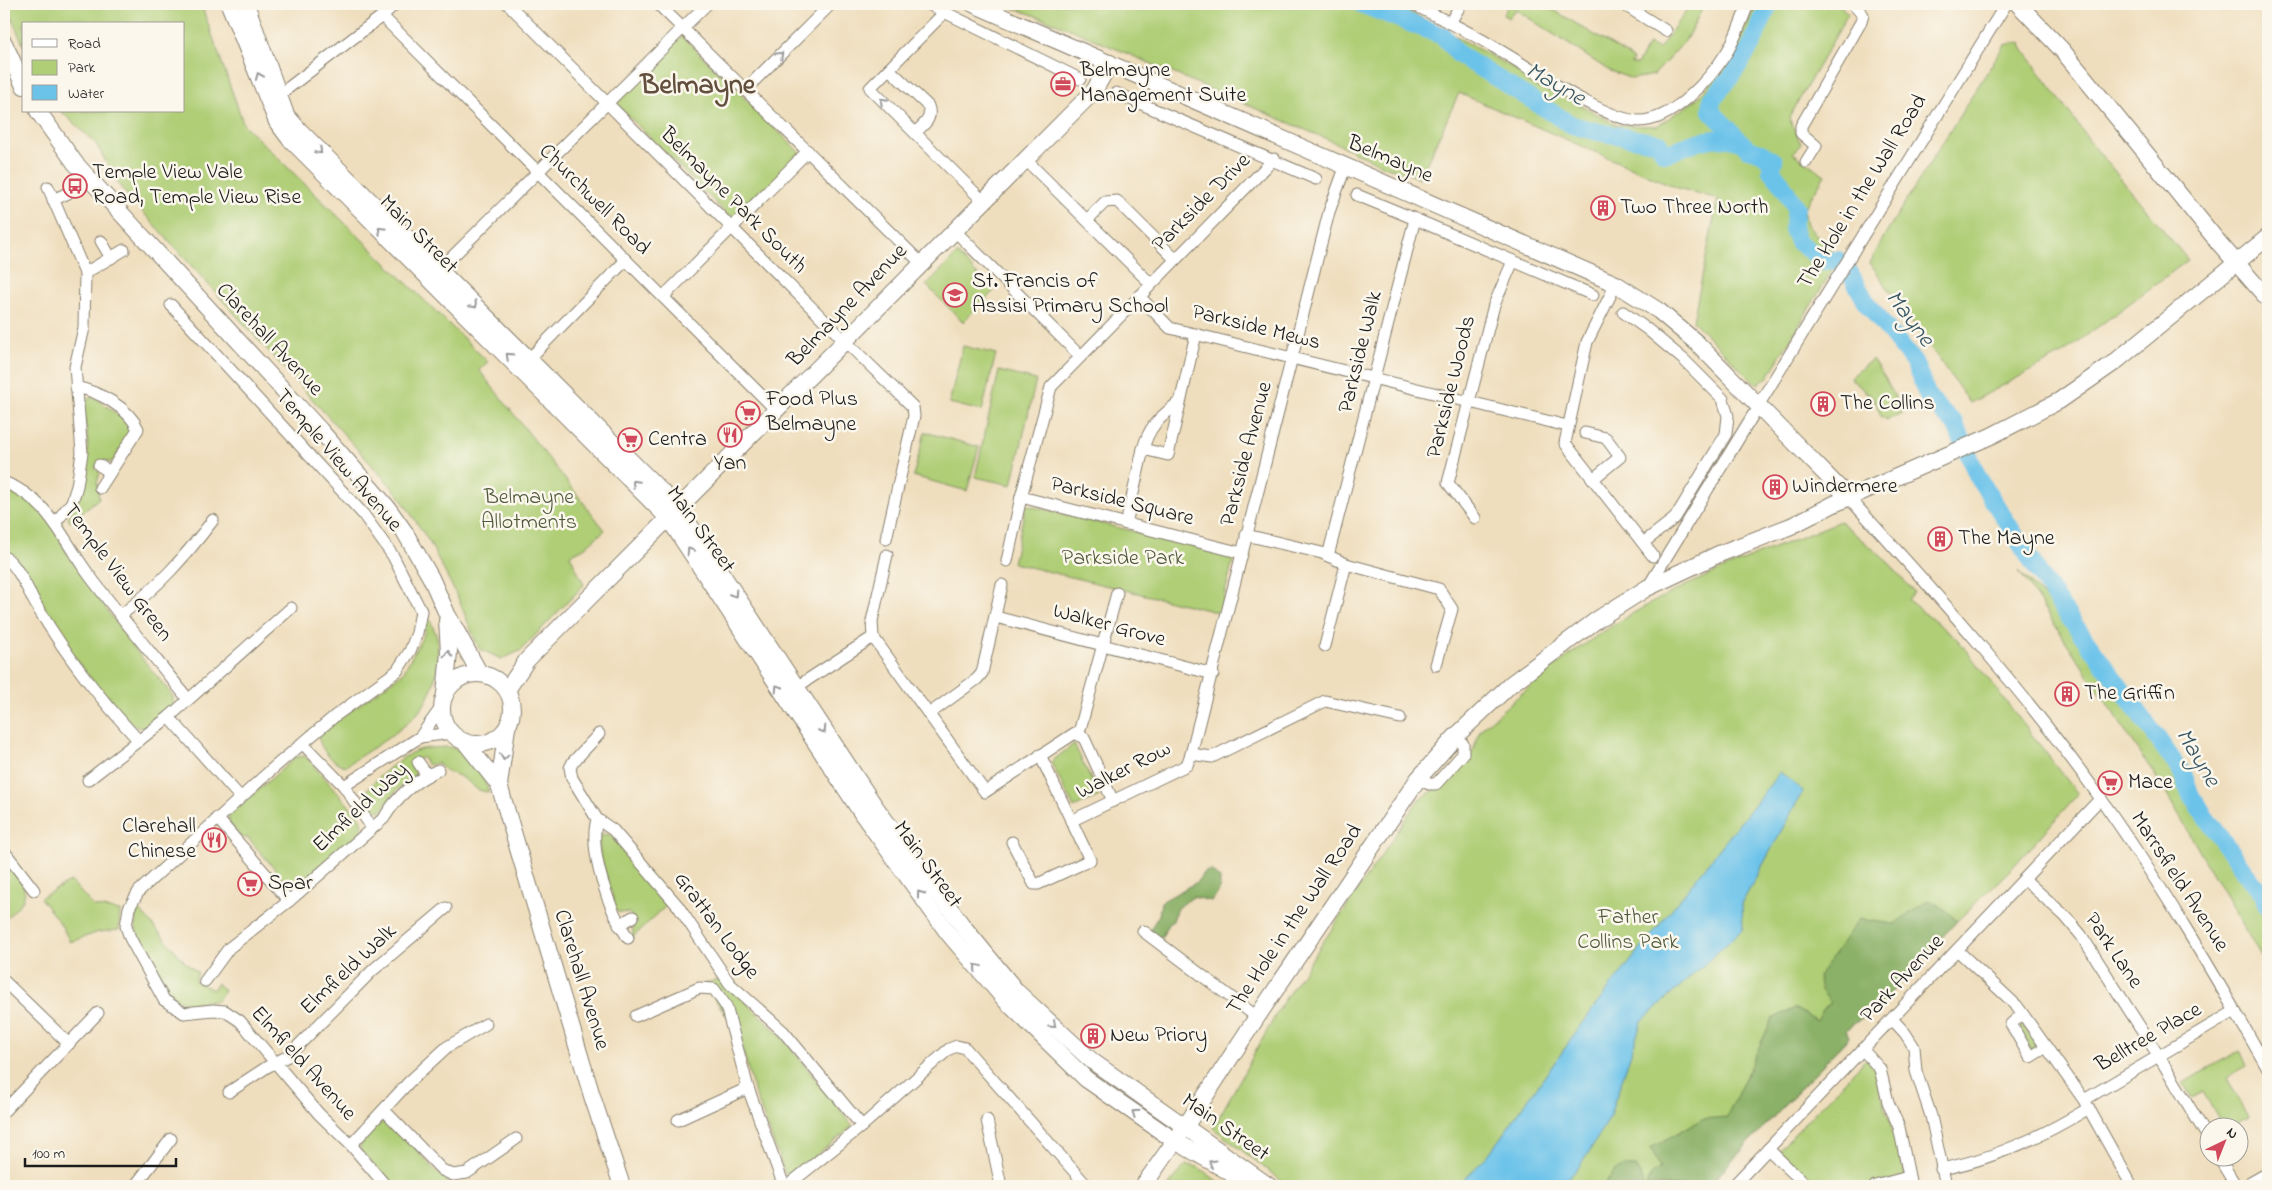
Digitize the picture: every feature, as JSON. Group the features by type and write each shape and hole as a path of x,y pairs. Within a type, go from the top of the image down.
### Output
{"street":[{"name":"Main Street","path":"229,4 277,122 289,138 674,514 858,808 948,933 1012,997 1086,1079 1175,1141 1226,1170 1248,1186"},
{"name":"Main Street","path":"246,4 286,115 529,359 674,514 874,805 1012,997 1092,1061 1248,1169 1269,1186"},
{"path":"279,95 395,4"},
{"name":"Belmayne Park South","path":"508,4 845,341 913,406 914,416 886,539"},
{"path":"658,4 921,263"},
{"path":"440,270 707,4"},
{"path":"745,90 831,4"},
{"path":"928,4 1080,79"},
{"name":"Belmayne","path":"973,4 1616,284 1659,311 1697,342 1756,410 1849,498"},
{"path":"1414,4 1605,111 1626,119 1640,121 1666,113 1698,88 1727,52 1748,4"},
{"path":"1450,23 1461,4"},
{"path":"1623,4 1666,31"},
{"path":"1806,162 1816,146 1801,134 1801,126 1861,22 1863,15 1852,4"},
{"name":"The Hole in the Wall Road","path":"1647,588 2006,4"},
{"path":"2018,4 2062,50 2268,299"},
{"path":"2032,4 2062,50"},
{"path":"944,13 870,88 983,201"},
{"name":"Churchwell Road","path":"382,16 777,411"},
{"path":"4,43 22,82"},
{"name":"Belmayne Avenue","path":"502,685 777,411 921,263 1094,92 1110,63"},
{"path":"889,69 928,106 930,119 915,133"},
{"path":"1116,93 1274,159 1316,179"},
{"name":"Clarehall Avenue","path":"39,112 75,163 320,430 382,501 404,531 446,614 480,674"},
{"path":"663,297 808,151"},
{"path":"1025,159 1150,284"},
{"name":"Parkside Drive","path":"1007,561 1021,497 1051,387 1079,355 1274,159"},
{"name":"Parkside Avenue","path":"1191,754 1213,674 1246,535 1329,212 1346,166"},
{"path":"48,187 85,273 84,328 76,367 81,462 72,502 56,522"},
{"path":"53,200 68,193"},
{"path":"1357,195 1593,295"},
{"path":"1087,220 1105,202 1117,201 1174,260"},
{"name":"Parkside Walk","path":"1328,556 1416,219"},
{"path":"954,230 1079,355"},
{"name":"The Hole in the Wall Road","path":"1143,1186 1185,1127 1256,1017 1418,779 1456,736 1511,684 1598,619 1647,588 1719,554 1791,526 1849,498 1991,436 2059,401 2088,382 2268,237"},
{"path":"101,241 111,258"},
{"path":"85,273 124,250"},
{"path":"529,359 626,260"},
{"name":"Parkside Woods","path":"1475,518 1448,483 1494,305 1513,261"},
{"path":"1616,284 1587,342 1565,442 1653,556"},
{"name":"Parkside Mews","path":"1138,296 1170,328 1470,402 1568,422"},
{"name":"Temple View Avenue","path":"171,306 363,514 393,556 422,611 417,633 410,651 398,671 335,716 217,818"},
{"path":"1622,312 1647,329 1684,360 1723,400 1734,416 1726,434 1675,518 1643,543"},
{"path":"1144,449 1168,455 1196,334"},
{"path":"76,388 93,391 133,418 138,429 100,488"},
{"path":"1126,524 1148,432 1155,422 1179,402"},
{"path":"1585,432 1606,438 1620,457 1593,479"},
{"path":"99,465 110,472"},
{"name":"Temple View Green","path":"4,482 19,488 39,503 56,522 90,577 188,699"},
{"name":"Parkside Square","path":"1021,497 1242,552"},
{"name":"Marrsfield Avenue","path":"1849,498 1951,611 2101,798 2196,945 2268,1068"},
{"path":"121,615 152,592 184,557 213,520"},
{"path":"1246,535 1328,556 1346,564 1439,589 1452,609 1436,664"},
{"path":"887,556 872,621 873,637 985,792 1071,734 1079,733"},
{"path":"4,557 12,562 65,653 93,690 138,741"},
{"path":"1325,646 1346,564"},
{"path":"929,714 977,679 982,673 1002,585"},
{"path":"1079,733 1117,593"},
{"path":"88,780 169,717 291,608"},
{"name":"Clarehall Avenue","path":"444,700 448,652 446,614"},
{"name":"Walker Grove","path":"996,617 1213,674"},
{"path":"795,688 873,637"},
{"path":"344,786 420,737 459,679 480,674 502,685 511,700 512,712 507,728 491,741 479,744 459,738 420,737"},
{"path":"444,700 445,720 459,738"},
{"path":"1191,754 1212,757 1325,701 1400,718"},
{"path":"169,717 240,797"},
{"name":"Clarehall Avenue","path":"507,728 500,786 592,1096 622,1186"},
{"path":"1079,733 1084,738 1113,800"},
{"name":"Grattan Lodge","path":"599,734 590,751 570,768 572,778 597,819 612,830 678,906 730,984 783,1031 862,1126"},
{"name":"Clarehall Avenue","path":"459,738 500,786"},
{"path":"302,743 344,786 372,828"},
{"name":"Walker Row","path":"1072,821 1187,765 1191,754"},
{"path":"1012,842 1031,882 1038,884 1090,860 1040,755"},
{"path":"418,762 427,775"},
{"name":"Elmfield Way","path":"205,981 229,948 289,901 384,818 394,800 427,775 438,770"},
{"name":"Park Avenue","path":"1733,1186 2101,798"},
{"path":"217,818 289,901"},
{"name":"Elmfield Avenue","path":"217,818 139,891 128,908 126,926 130,938 164,1000 184,1013 213,1010 225,1011 240,1021 319,1114 351,1146 386,1186"},
{"path":"597,819 594,828 596,852 611,910 628,938"},
{"path":"4,851 34,890"},
{"name":"Park Lane","path":"2024,879 2069,920 2081,935 2200,1124"},
{"name":"Elmfield Walk","path":"229,1092 288,1056 373,970 446,908"},
{"path":"619,925 633,917"},
{"path":"1142,931 1256,1017"},
{"path":"1957,950 2017,1006 2086,1104 2132,1186"},
{"path":"4,981 69,1044"},
{"name":"Grattan Lodge","path":"636,1016 699,988 714,989 726,1006 748,1088 785,1186 862,1126 949,1049 957,1046 965,1048 1087,1186"},
{"name":"Belltree Place","path":"1941,1170 1991,1157 2069,1120 2086,1104 2158,1055 2235,1011"},
{"path":"4,1111 98,1014"},
{"path":"2022,1014 2010,1024 2030,1057 2046,1047"},
{"path":"1892,1019 1905,1033 1914,1047 1916,1071 1931,1116 1941,1170 1946,1186"},
{"path":"351,1146 409,1082 448,1047 486,1024"},
{"path":"1863,1050 1880,1070 1886,1096 1899,1127 1910,1182 1876,1186"},
{"path":"678,1120 748,1088"},
{"path":"384,1110 442,1170 454,1175 466,1173 516,1139"},
{"path":"987,1120 1002,1186"},
{"path":"135,1186 171,1139"},
{"path":"1768,1149 1807,1186"},
{"path":"2225,1168 2236,1186"},
{"path":"2245,1186 2268,1173"}],"green space":[{"name":"Belmayne Allotments","path":"6,4 201,4 244,125 488,362 479,370 605,530 584,548 570,555 584,585 520,651 502,659 479,649 458,598 430,543 398,494 121,188 96,144 62,112 185,112 185,22 22,22 22,42"},
{"path":"1003,4 1396,4 1617,125 1657,126 1697,99 1730,62 1756,4 1839,4 1848,14 1789,118 1801,144 1793,153 1825,175 1804,209 1807,225 1839,259 1767,378 1758,384 1750,379 1693,321 1718,199 1678,188 1459,93 1420,178 1384,166 1329,140 1063,26"},
{"path":"1509,4 1544,4 1626,54 1633,60 1631,64 1637,64 1649,44 1659,49 1687,9 1684,6 1685,4 1705,4 1685,41 1654,75 1632,79 1608,70 1515,9 1509,18 1503,15"},
{"path":"682,36 800,153 735,222 616,104"},
{"path":"2021,42 2023,49 2092,144 2188,260 2060,355 1970,403 1870,263 1887,231 2004,45"},
{"path":"957,254 994,291 963,322 926,285"},
{"path":"963,346 996,354 982,411 949,403"},
{"path":"1872,359 1885,378 1903,413 1886,420 1884,417 1882,418 1874,399 1850,378"},
{"path":"999,371 1036,380 1012,485 975,477"},
{"path":"94,397 129,423 132,429 112,462 105,462 95,468 100,473 97,483 99,498 70,522 68,518 80,497 87,470 88,441 83,407 89,398"},
{"path":"925,432 979,447 967,491 913,476"},
{"path":"4,491 31,500 50,521 68,555 133,647 173,696 173,706 155,723 144,727 133,725 95,684 72,654 15,555 4,551"},
{"name":"Parkside Park","path":"1026,505 1234,556 1220,613 1013,563"},
{"name":"Father Collins Park","path":"1840,521 1889,563 1914,592 1908,600 1958,640 2078,794 2012,868 1957,921 1881,1003 1846,1030 1849,1037 1708,1186 1288,1186 1213,1128 1283,1002 1419,799 1433,791 1456,773 1468,759 1483,727 1563,660 1642,608 1726,568"},
{"path":"2019,571 2054,608 2171,761 2268,908 2268,969 2160,783"},
{"path":"427,614 437,638 438,659 437,669 427,700 414,717 381,743 346,766 336,762 327,754 318,734 403,673 424,634"},
{"path":"1074,744 1099,796 1074,808 1051,762"},
{"path":"447,747 455,748 469,757 483,777 489,792 477,789 461,777 446,771 438,763 428,765 422,757 411,765 416,774 396,791 381,811 372,808 368,804 364,794 368,788 402,759 415,751"},
{"path":"305,756 360,818 363,828 355,837 297,885 287,889 274,874 275,869 248,838 242,838 230,824 228,816 296,757"},
{"path":"609,834 669,903 632,938 634,920 629,913 617,912 600,854 598,836"},
{"path":"4,858 23,884 25,890 21,903 4,920"},
{"path":"1211,870 1220,879 1216,896 1211,901 1193,897 1177,908 1173,921 1168,924 1162,937 1157,939 1152,934 1151,928 1159,915 1161,902 1197,882 1203,873"},
{"path":"71,881 93,906 120,911 119,930 99,932 70,942 60,923 40,898"},
{"path":"1929,900 1946,910 1957,921 1881,1003 1846,1030 1849,1037 1708,1186 1646,1186 1650,1176 1660,1168 1651,1148 1702,1119 1727,1117 1772,1019 1795,1008 1817,1021 1823,1010 1831,1003 1821,990 1818,977 1859,919 1894,924"},
{"path":"137,907 186,963 198,973 195,981 213,990 217,983 224,991 217,1001 185,1003 172,997 138,937 135,925"},
{"path":"717,980 728,985 781,1036 853,1126 792,1175 786,1176 754,1091 738,1032 704,984"},
{"path":"2020,1022 2037,1044 2032,1050 2017,1027"},
{"path":"2240,1050 2247,1066 2227,1078 2248,1117 2218,1118 2203,1092 2192,1098 2183,1083"},
{"path":"1870,1055 1906,1177 1867,1186 1814,1186 1785,1159 1779,1150"},
{"path":"384,1121 400,1132 432,1167 448,1181 447,1186 392,1186 360,1149 369,1133"},
{"path":"1186,1165 1198,1167 1224,1186 1168,1186"},
{"path":"1624,1166 1635,1166 1644,1186 1602,1186 1615,1171"}],"water":[{"path":"1780,772 1803,791 1742,903 1743,929 1642,1021 1608,1121 1580,1166 1561,1186 1458,1186 1488,1155 1596,1005"}],"waterway":[{"name":"Mayne","path":"1361,4 1443,36 1458,54 1572,125 1598,132 1659,143 1664,153 1703,141 1725,139 1738,141"},
{"name":"Mayne","path":"1769,4 1752,44 1731,77 1712,99 1711,111 1748,149 1761,153 1774,161 1771,171 1779,179 1796,208 1793,229 1798,242 1824,261 1838,260 1850,273 1868,305 1914,362 1929,399 1955,424 1978,477 2055,598 2184,776 2191,796 2252,882 2263,892 2268,907"}],"place":[{"name":"Belmayne Management Suite","path":"1063,84"},
{"name":"Temple View Vale Road, Temple View Rise","path":"75,186"},
{"name":"Two Three North","path":"1603,208"},
{"name":"St. Francis of Assisi Primary School","path":"955,295"},
{"name":"The Collins","path":"1823,404"},
{"name":"Food Plus Belmayne","path":"748,413"},
{"name":"Yan","path":"730,435"},
{"name":"Centra","path":"630,440"},
{"name":"Windermere","path":"1775,487"},
{"name":"The Mayne","path":"1940,539"},
{"name":"The Griffin","path":"2067,694"},
{"name":"Mace","path":"2110,783"},
{"name":"Clarehall Chinese","path":"214,840"},
{"name":"Spar","path":"250,884"},
{"name":"New Priory","path":"1093,1036"}],"district":[{"name":"Belmayne","path":"698,86"}]}
